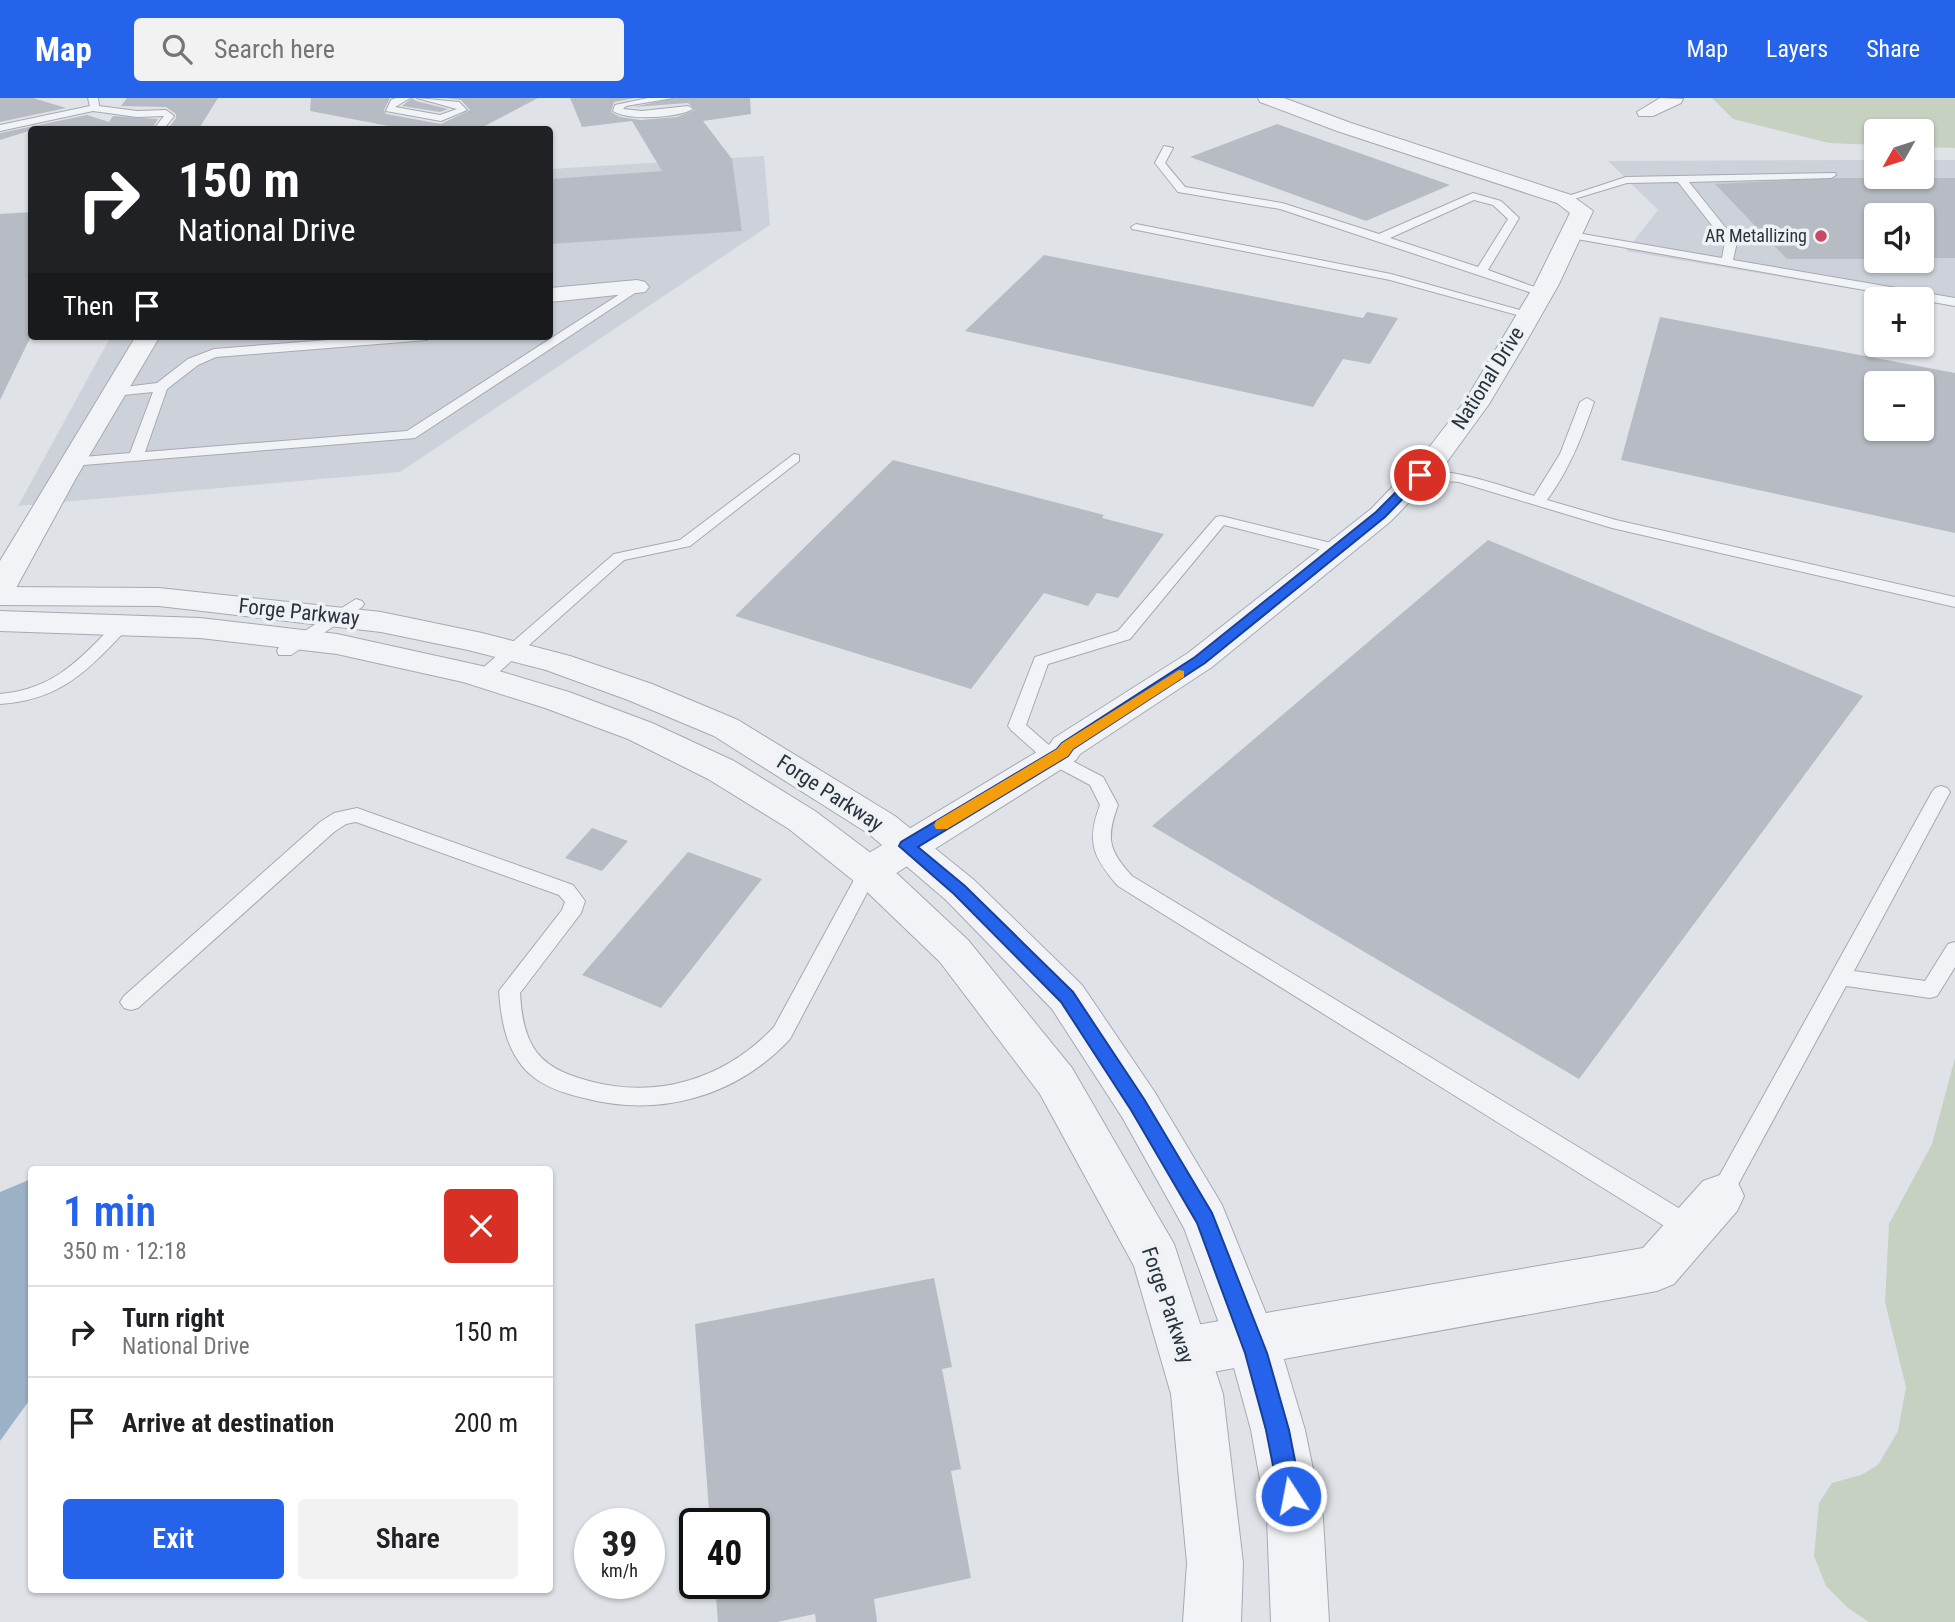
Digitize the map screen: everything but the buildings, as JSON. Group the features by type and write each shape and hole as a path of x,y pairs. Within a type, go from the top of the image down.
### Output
{"street":[{"path":"1267,98 1344,127 1564,199"},
{"path":"1646,112 1674,99 1669,98"},
{"name":"National Drive","path":"867,872 1054,758 1200,660 1381,515 1420,475 1476,404 1535,303 1582,211 1564,199"},
{"path":"553,295 637,287"},
{"path":"0,589 71,462 146,340"},
{"name":"Forge Parkway","path":"0,596 159,597 347,610 394,624 512,651 558,663 640,692 726,728 882,825 960,890 1067,997 1138,1104 1205,1220 1251,1341 1278,1430 1295,1518 1300,1622"},
{"name":"Forge Parkway","path":"0,621 200,628 293,646 337,644 483,677 557,700 640,731 720,770 802,820 867,872 954,951 1056,1081 1157,1260 1197,1394 1215,1563 1212,1622"},
{"path":"1185,1352 1657,1268 1705,1212"}],"lane":[{"path":"405,98 394,102 389,109 441,118 462,110 459,105 423,98"},
{"path":"668,98 625,104 618,107 618,111 636,114 688,108 679,98"},
{"path":"0,128 66,115 93,103 137,114 166,113 169,116 161,126"},
{"path":"125,124 137,114"},
{"path":"0,117 30,120"},
{"path":"1168,148 1160,163 1182,190 1282,206 1481,272 1535,303"},
{"path":"1564,199 1626,180 1831,175"},
{"path":"1680,177 1731,242 1727,262"},
{"path":"1380,238 1473,196 1497,203 1514,218 1481,272"},
{"path":"1136,226 1535,303"},
{"path":"1571,235 1955,302"},
{"path":"71,462 410,435 637,287"},
{"path":"553,327 580,324"},
{"path":"114,392 161,387 193,362 214,352 374,340"},
{"path":"136,457 161,387"},
{"path":"1538,501 1558,475 1570,451 1587,402"},
{"path":"483,677 619,558 685,543 794,458"},
{"path":"1420,475 1460,478 1612,524 1955,602"},
{"path":"1338,550 1221,520 1124,635 1041,661 1017,726 1054,758 1097,781 1109,805 1099,829 1106,860 1125,881 1705,1212 1840,977 1941,792"},
{"path":"293,646 347,610"},
{"path":"0,699 15,699 41,692 65,681 122,625"},
{"path":"131,1002 327,827 341,818 357,815 566,890 575,901 571,913 509,991 512,1024 525,1054 544,1073 571,1087 606,1095 641,1098 676,1093 731,1071 762,1054 782,1033 867,872"},
{"path":"1840,977 1930,990 1955,950"}],"shaded area":[{"path":"764,156 770,225 400,472 18,506 109,340 553,340 553,169"},
{"path":"1864,160 1864,189 1934,189 1934,160 1955,160 1955,306 1934,302 1934,287 1864,287 1864,291 1626,251 1658,210 1608,161"}],"green space":[{"path":"1712,98 1955,98 1955,148 1934,147 1934,119 1864,119 1864,144 1829,143 1733,119"},
{"path":"1955,1058 1955,1622 1869,1622 1848,1608 1826,1586 1814,1556 1819,1503 1832,1483 1861,1475 1878,1465 1898,1431 1906,1387 1885,1302 1889,1224 1932,1144"}],"water":[{"path":"28,1180 28,1402 0,1441 0,1192"}],"slow traffic":[{"path":"942,825 1062,752 1179,674"}],"place":[{"name":"AR Metallizing","path":"1821,236"}],"route":[{"path":"1291,1496 1278,1430 1256,1353 1205,1220 1138,1104 1067,997 960,890 907,846 1062,752 1200,660 1381,515 1420,475"}]}
